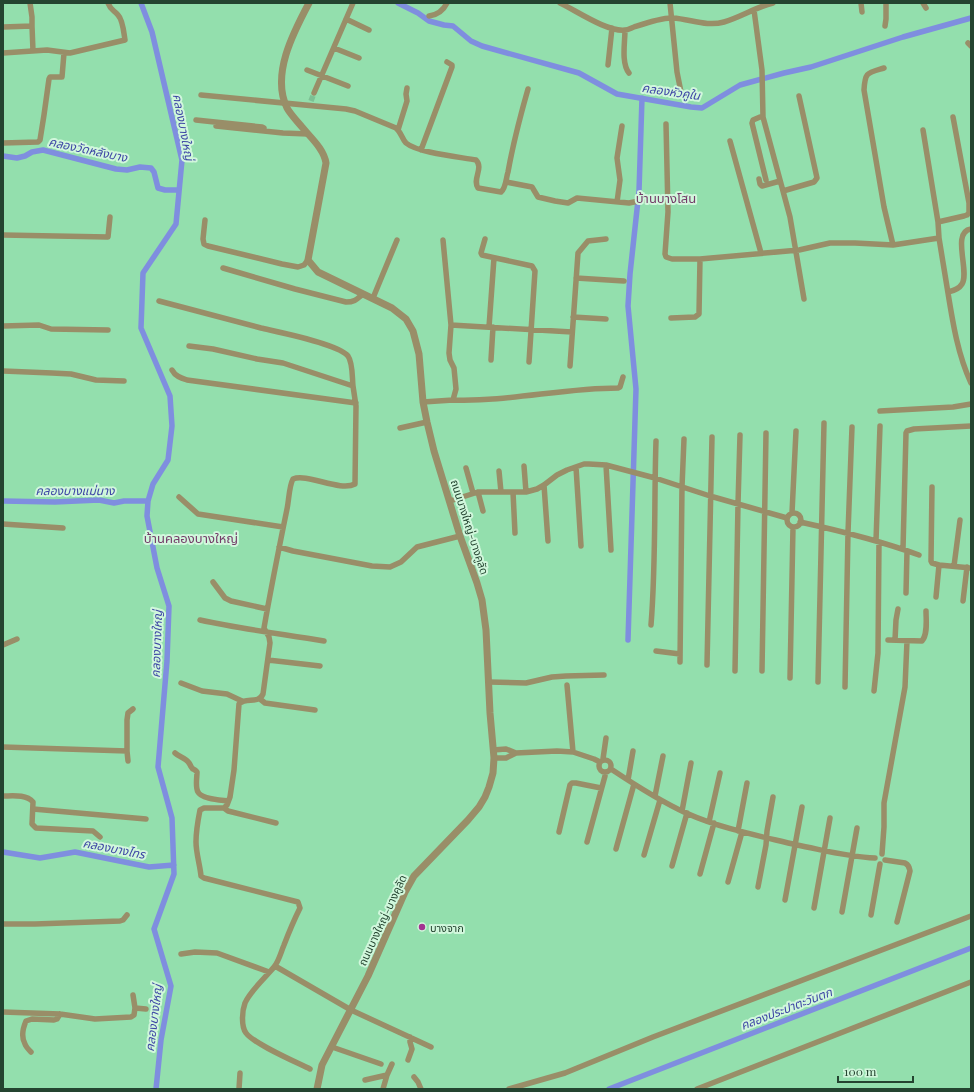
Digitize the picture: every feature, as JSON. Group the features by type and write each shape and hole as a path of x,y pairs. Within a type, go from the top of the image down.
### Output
{"street":[{"path":"30,3 33,51"},
{"path":"3,53 47,50 70,53 125,40 121,19 110,8 108,3"},
{"path":"205,220 203,239 204,244 208,246 275,263 298,267 308,260 326,163 323,152 288,110 282,95 281,77 285,57 302,15 309,3"},
{"path":"314,93 353,3"},
{"path":"429,16 434,16 440,13 447,3"},
{"path":"560,3 595,22 612,28 626,30 671,17 710,24 724,22 773,3"},
{"path":"670,3 677,72 681,92"},
{"path":"861,3 862,12"},
{"path":"885,26 886,3"},
{"path":"754,10 762,70 763,117 790,217 804,299"},
{"path":"346,20 370,30"},
{"path":"3,27 32,26"},
{"path":"608,65 612,28"},
{"path":"626,30 625,64 628,73"},
{"path":"334,48 359,58"},
{"path":"3,143 38,142 40,140 48,79 50,77 62,77 64,53"},
{"path":"421,150 452,67 452,64 447,62"},
{"path":"884,68 868,74 865,79 864,90 892,245"},
{"path":"307,70 348,86"},
{"path":"398,130 407,101 407,88"},
{"path":"201,95 285,103 310,103 355,111 396,128 404,141 421,150 476,160 479,167 476,186 478,188 501,192 506,182 513,146 528,89"},
{"path":"783,191 814,182 816,178 799,96"},
{"path":"763,117 753,120 752,123 766,180"},
{"path":"938,222 968,215 969,213 969,203 953,117"},
{"path":"196,120 263,127 263,131"},
{"path":"666,124 668,200 665,255 668,258 700,259 761,254 803,250 830,243 892,245 939,238"},
{"path":"216,126 283,134 308,134"},
{"path":"617,202 620,180 616,158 622,126"},
{"path":"923,130 953,323 960,353 971,383"},
{"path":"730,140 761,254"},
{"path":"759,180 762,186 780,181"},
{"path":"506,182 532,187 538,197 568,203 577,198 634,203 644,200 668,200"},
{"path":"3,235 108,237 110,217"},
{"path":"948,292 956,290 962,284 964,270 961,238 965,231 971,229"},
{"path":"485,239 481,254 484,256 532,266 534,268 532,330 529,362"},
{"path":"570,366 579,251 588,240 606,239"},
{"path":"372,298 397,240"},
{"path":"443,240 451,325 450,360 454,368 456,389 453,400"},
{"path":"491,360 494,258"},
{"path":"671,318 695,317 699,314 700,259"},
{"name":"ถนนบางใหญ่-บางคูลัด","path":"308,260 318,272 392,308 406,319 413,331 419,354 426,422 460,536 482,600 486,630 494,758 493,773 489,787 479,807 414,876 405,892 368,976 351,1010 322,1065 315,1071 317,1089"},
{"path":"223,268 346,302 352,302 363,294"},
{"path":"576,278 624,281"},
{"path":"160,301 309,339 334,347 348,356 351,363 356,403 355,484 350,486 326,483 299,477 293,479 291,482 264,628 269,637 270,643 263,694 260,699"},
{"path":"573,317 606,319"},
{"path":"3,326 39,325 52,329 108,330"},
{"path":"451,325 572,332"},
{"path":"189,346 213,349 283,363 353,386"},
{"path":"172,370 180,378 187,380 356,403"},
{"path":"3,371 65,374 96,380 124,381"},
{"path":"423,402 453,400 475,401 618,388 620,387 623,377"},
{"path":"880,411 953,407 971,404"},
{"path":"400,428 426,422"},
{"path":"818,682 824,423"},
{"path":"874,691 878,653 880,426"},
{"path":"906,593 906,433 907,431 914,429 971,426"},
{"path":"845,687 852,427"},
{"path":"787,518 792,513 796,431"},
{"path":"762,670 766,433"},
{"path":"736,671 740,435"},
{"path":"707,665 712,437"},
{"path":"680,662 684,439"},
{"path":"651,625 654,589 656,441"},
{"path":"450,500 476,493 526,492 544,485 557,475 576,467 589,464 606,465 655,478 710,496 787,518"},
{"path":"606,465 610,550"},
{"path":"524,466 526,492"},
{"path":"576,467 581,546"},
{"path":"466,468 483,511"},
{"path":"500,471 501,492"},
{"path":"544,485 548,541"},
{"path":"932,487 931,561 932,563 939,565 969,568 963,601"},
{"path":"513,492 515,533"},
{"path":"179,497 198,514 283,527"},
{"path":"792,513 800,516 800,522 797,526 792,527"},
{"path":"787,518 788,524 792,527 790,678"},
{"path":"954,566 960,520"},
{"path":"800,522 878,541 919,555"},
{"path":"3,524 63,528"},
{"path":"279,547 372,566 390,567 401,562 417,547 460,536"},
{"path":"936,598 939,565"},
{"path":"213,582 225,598 231,601 268,609"},
{"path":"895,640 898,609"},
{"path":"888,640 919,641 924,639 926,611"},
{"path":"200,620 228,626 324,641"},
{"path":"3,645 17,639"},
{"path":"871,915 879,871 885,856 882,854 884,803 905,687 906,641"},
{"path":"656,651 680,654"},
{"path":"268,660 320,666"},
{"path":"489,682 526,683 552,677 604,674"},
{"path":"181,683 202,691 227,694 242,701"},
{"path":"567,685 573,752"},
{"path":"224,808 227,805 234,770 238,706 242,701 246,699 260,699 265,703 315,710"},
{"path":"128,761 127,720 128,713 133,709"},
{"path":"606,738 598,768 602,772 608,770 685,812 712,823 740,831 824,851 875,858 876,855 882,854"},
{"path":"3,747 127,751"},
{"path":"493,750 506,749 516,753 573,752 594,759 605,759 610,761 611,766 605,776 601,788 587,842"},
{"path":"628,780 633,751"},
{"path":"175,753 188,762 190,767 197,772 197,790 200,796 228,801"},
{"path":"494,758 506,758 516,753"},
{"path":"644,855 658,798 663,756"},
{"path":"672,866 685,812 691,764"},
{"path":"700,874 712,823 720,772"},
{"path":"559,832 570,785 572,783 576,783 601,788"},
{"path":"728,882 740,831 747,783"},
{"path":"616,849 634,784"},
{"path":"3,796 29,798 33,802 32,824 36,828 93,831 100,837"},
{"path":"758,887 774,797"},
{"path":"785,900 802,806"},
{"path":"276,823 228,811 224,808 204,808 200,810 197,824 196,842 201,876 298,902 300,908 275,966 246,1003 243,1016 246,1032 256,1041 315,1071"},
{"path":"33,809 146,819"},
{"path":"814,908 830,818"},
{"path":"842,912 857,828"},
{"path":"875,858 876,862 905,863 909,867 910,871 897,922"},
{"path":"3,924 120,921 124,920 127,915"},
{"path":"509,1089 565,1072 971,916"},
{"path":"181,954 195,952 217,953 269,972"},
{"path":"275,966 351,1010 431,1047"},
{"path":"697,1089 971,982"},
{"path":"3,1012 60,1014 96,1019 124,1018 134,1015 136,1008 133,995"},
{"path":"136,1008 146,1008"},
{"path":"32,1052 25,1044 23,1038 24,1025 26,1021 32,1019 54,1020 57,1019 60,1014"},
{"path":"408,1060 412,1048 410,1037"},
{"path":"332,1047 381,1064"},
{"path":"383,1089 392,1064"},
{"path":"239,1089 240,1073"},
{"path":"365,1080 387,1075"},
{"path":"414,1077 418,1082 420,1089"}],"waterway":[{"name":"คลองบางใหญ่","path":"141,3 152,32 182,160 176,224 143,273 141,328 170,396 172,426 168,460 153,484 148,501 147,516 157,568 169,606 167,661 158,767 172,818 174,874 154,929 171,986 161,1040 156,1089"},
{"name":"คลองหัวคูใน","path":"398,3 418,13 429,21 453,26 471,41 482,46 579,73 617,94 702,108 740,85 811,67 903,37 971,18"},
{"path":"628,640 636,389 628,306 639,191 642,98"},
{"name":"คลองวัดหลังบาง","path":"3,156 17,158 32,152 43,150 116,169 127,170 140,167 151,168 154,172 158,188 165,190 179,190"},
{"name":"คลองบางแม่นาง","path":"3,501 55,502 99,500 114,503 124,501 148,501"},
{"name":"คลองบางไทร","path":"3,852 40,858 75,852 149,867 174,865"},
{"name":"คลองประปาตะวันตก","path":"609,1089 971,948"}],"tunnel":[{"path":"311,101 314,93"}],"place":[{"name":"บางจาก","path":"422,927"}],"district":[{"name":"บ้านบางโสน","path":"666,197"},
{"name":"บ้านคลองบางใหญ่","path":"191,537"}]}
